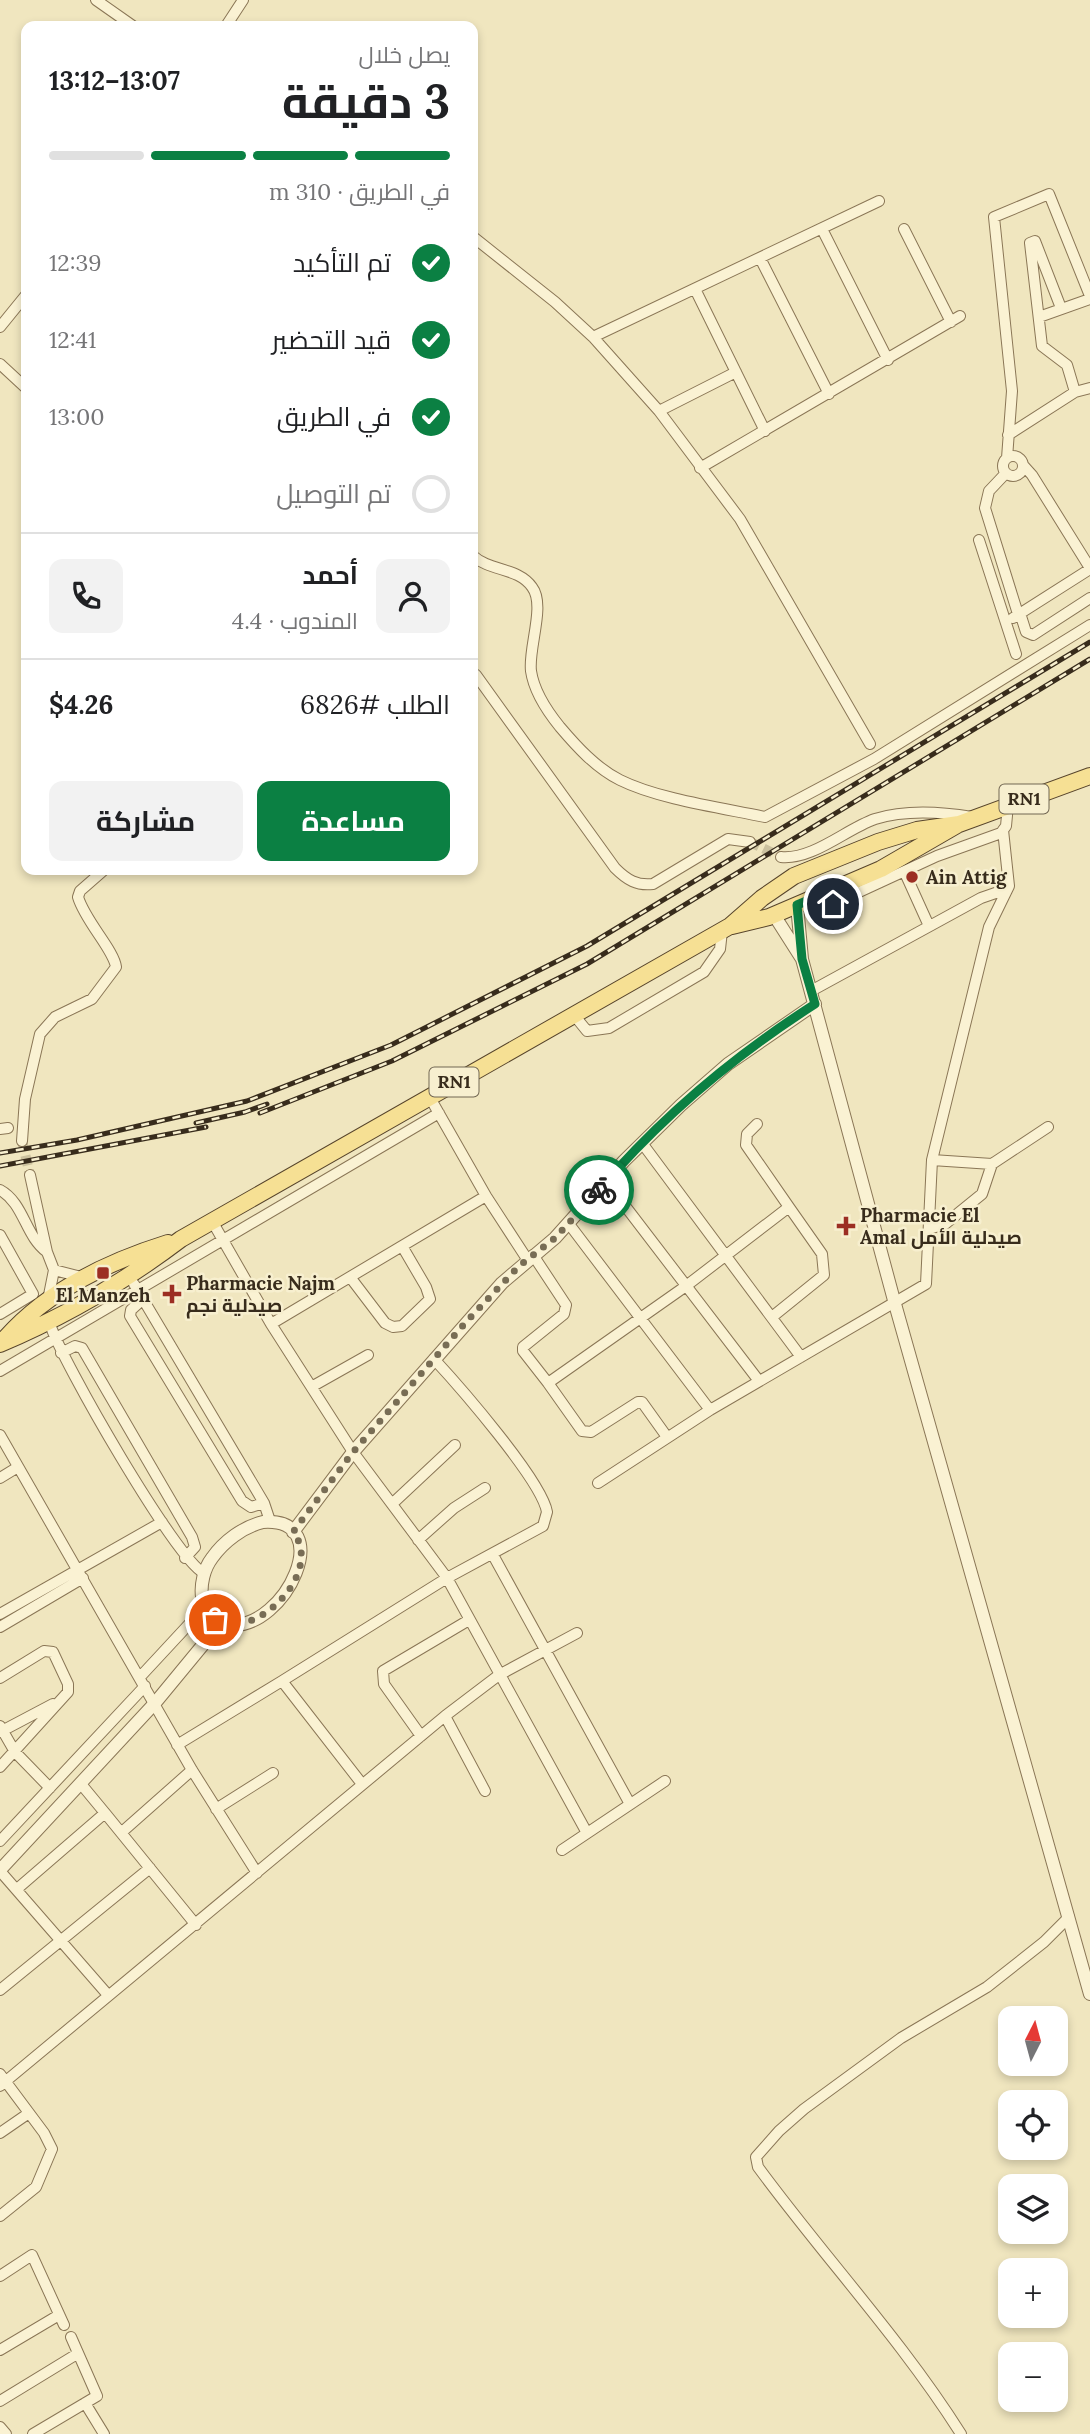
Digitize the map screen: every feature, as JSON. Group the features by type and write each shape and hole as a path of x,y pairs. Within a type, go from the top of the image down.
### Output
{"main road":[{"name":"RN1","path":"1,1344 20,1322 48,1300 85,1278 120,1258 181,1239 726,929 784,882 884,840 959,824 1090,776"},
{"name":"RN1","path":"726,929 774,915 816,897 902,867 959,824"},
{"path":"884,840 902,848 902,867"},
{"path":"784,882 780,891 781,898 795,906"},
{"name":"RN1","path":"1,1344 52,1331 137,1289 181,1239"},
{"path":"120,1258 129,1266 137,1289"},
{"path":"48,1300 44,1314 52,1331"}],"street":[{"path":"96,0 125,21"},
{"path":"229,21 243,0"},
{"path":"1006,473 1003,464 1007,458 1012,391 994,217 1049,194 1090,298 1039,317"},
{"path":"593,337 879,201"},
{"path":"822,229 888,360"},
{"path":"700,468 956,319 904,229"},
{"path":"478,241 555,302 593,337 659,411 749,534 798,624 870,744"},
{"path":"1061,308 1035,242 1030,243 1042,346 1067,365 1075,392"},
{"path":"760,258 830,394"},
{"path":"695,289 765,430"},
{"path":"0,327 21,301"},
{"path":"0,364 21,383"},
{"path":"659,411 736,372"},
{"path":"1008,435 1075,392 1090,388"},
{"path":"1006,623 1090,568 1032,475 1017,457 1007,458"},
{"path":"1006,473 1016,476 1023,466"},
{"path":"1006,473 989,491 985,508 1026,632 1033,635 1090,597"},
{"path":"979,540 1016,654"},
{"path":"478,559 488,566 524,578 535,591 536,620 530,661 533,680 541,700 556,721 589,758 618,779 636,787 765,817 874,759 1090,625"},
{"path":"478,678 615,868 631,881 643,886 653,884 728,839 750,842"},
{"path":"598,1483 710,1410 926,1284 932,1160 989,927 1007,889 1010,873 1003,830 1008,805"},
{"path":"781,857 796,856 860,826 891,816 944,814 975,818"},
{"path":"860,826 884,840"},
{"path":"929,926 902,867 1003,830"},
{"path":"22,1141 25,1099 40,1034 55,1017 92,999 116,967 114,957 87,920 78,897 79,891 98,875"},
{"path":"811,990 981,898 1007,889"},
{"path":"795,906 802,959 895,1304 1090,1994"},
{"path":"774,915 802,959"},
{"path":"574,1015 587,1031 598,1032 610,1028 704,972 720,949 726,929"},
{"path":"293,1532 353,1452 434,1359 530,1257 550,1244 642,1143 727,1064 815,1004"},
{"path":"429,1096 486,1196 566,1305 564,1314 523,1347 523,1351 582,1431 591,1432 638,1402 646,1406 667,1437"},
{"path":"264,1503 251,1507 242,1501 187,1415 130,1316 137,1289 439,1113"},
{"path":"757,1124 747,1134 746,1145 822,1254 824,1275 772,1317"},
{"path":"932,1160 992,1164 1048,1127"},
{"path":"642,1143 802,1357"},
{"path":"929,1229 945,1224 982,1194 992,1164"},
{"path":"30,1175 47,1252 54,1270 48,1300"},
{"path":"606,1181 759,1381"},
{"path":"0,1190 9,1196 31,1236 47,1252"},
{"path":"271,1324 486,1196"},
{"path":"548,1383 686,1286 789,1207"},
{"path":"212,1221 271,1324 353,1452 447,1578 587,1833"},
{"path":"569,1224 710,1410"},
{"path":"0,1235 33,1294 0,1314"},
{"path":"350,1276 385,1323 393,1327 402,1325 430,1299 402,1246"},
{"path":"0,1261 11,1254"},
{"path":"54,1270 85,1278"},
{"path":"137,1289 264,1503 270,1521"},
{"path":"0,1371 52,1331 61,1353 162,1522 186,1558 204,1573"},
{"path":"61,1353 75,1346 82,1348 194,1543 193,1551 186,1558"},
{"path":"313,1386 368,1355"},
{"path":"177,1745 447,1578 543,1526 547,1512 546,1502 469,1397 434,1359"},
{"path":"187,1415 204,1405"},
{"path":"0,1436 143,1681 177,1745 257,1873"},
{"path":"117,1449 133,1439"},
{"path":"392,1504 455,1445"},
{"path":"0,1478 18,1466"},
{"path":"418,1540 454,1508 485,1488"},
{"path":"270,1521 282,1524 293,1532 300,1543 301,1562 283,1596 258,1617 239,1625 220,1623 204,1608 201,1588 204,1573 211,1559 232,1538 257,1524 270,1521"},
{"path":"0,1627 162,1522"},
{"path":"493,1555 630,1804"},
{"path":"0,1614 80,1574"},
{"path":"0,1841 50,1788 204,1608"},
{"path":"421,1736 384,1684 383,1671 469,1620"},
{"path":"108,1995 0,1870 155,1703 220,1623"},
{"path":"0,2216 36,2187 48,2164 51,2149 29,2113 2,2081 196,1925 445,1716 499,1675 577,1633"},
{"path":"0,1678 44,1651 53,1652 68,1684 68,1692 0,1767"},
{"path":"282,1681 362,1784"},
{"path":"50,1788 15,1752 1,1730 60,1701"},
{"path":"445,1716 485,1791"},
{"path":"122,1832 192,1770"},
{"path":"216,1809 273,1773"},
{"path":"562,1850 665,1780"},
{"path":"81,1784 196,1925"},
{"path":"17,1889 105,1812"},
{"path":"0,1990 150,1868"},
{"path":"961,2434 890,2331 809,2235 758,2166 756,2157 767,2142 804,2109 901,2038 988,1987 1069,1917"},
{"path":"0,2133 29,2113"},
{"path":"0,2276 32,2255 62,2320 0,2350"},
{"path":"33,2434 97,2396 71,2337"},
{"path":"0,2401 77,2354"},
{"path":"85,2403 104,2434"},
{"path":"0,2427 6,2434"}],"tunnel":[{"path":"750,842 781,857"},
{"path":"22,1141 30,1175"}],"railway":[{"path":"0,1153 77,1140 247,1101 391,1045 587,946 1090,642"},
{"path":"260,1113 392,1061 587,964 1090,659"},
{"path":"196,1123 267,1104"},
{"path":"0,1166 206,1127"}],"way so far":[{"path":"215,1620 239,1625 258,1617 276,1604 295,1578 301,1562 300,1543 293,1532 353,1452 481,1306 519,1266 550,1244 599,1190"}],"place":[{"name":"Ain Attig","path":"912,877"},
{"name":"Pharmacie El Amal صيدلية الأمل","path":"846,1226"},
{"name":"El Manzeh","path":"103,1273"},
{"name":"Pharmacie Najm صيدلية نجم","path":"172,1294"}],"route":[{"path":"599,1190 663,1121 727,1064 815,1004 802,959 797,905 816,897 825,904 833,904"}]}
